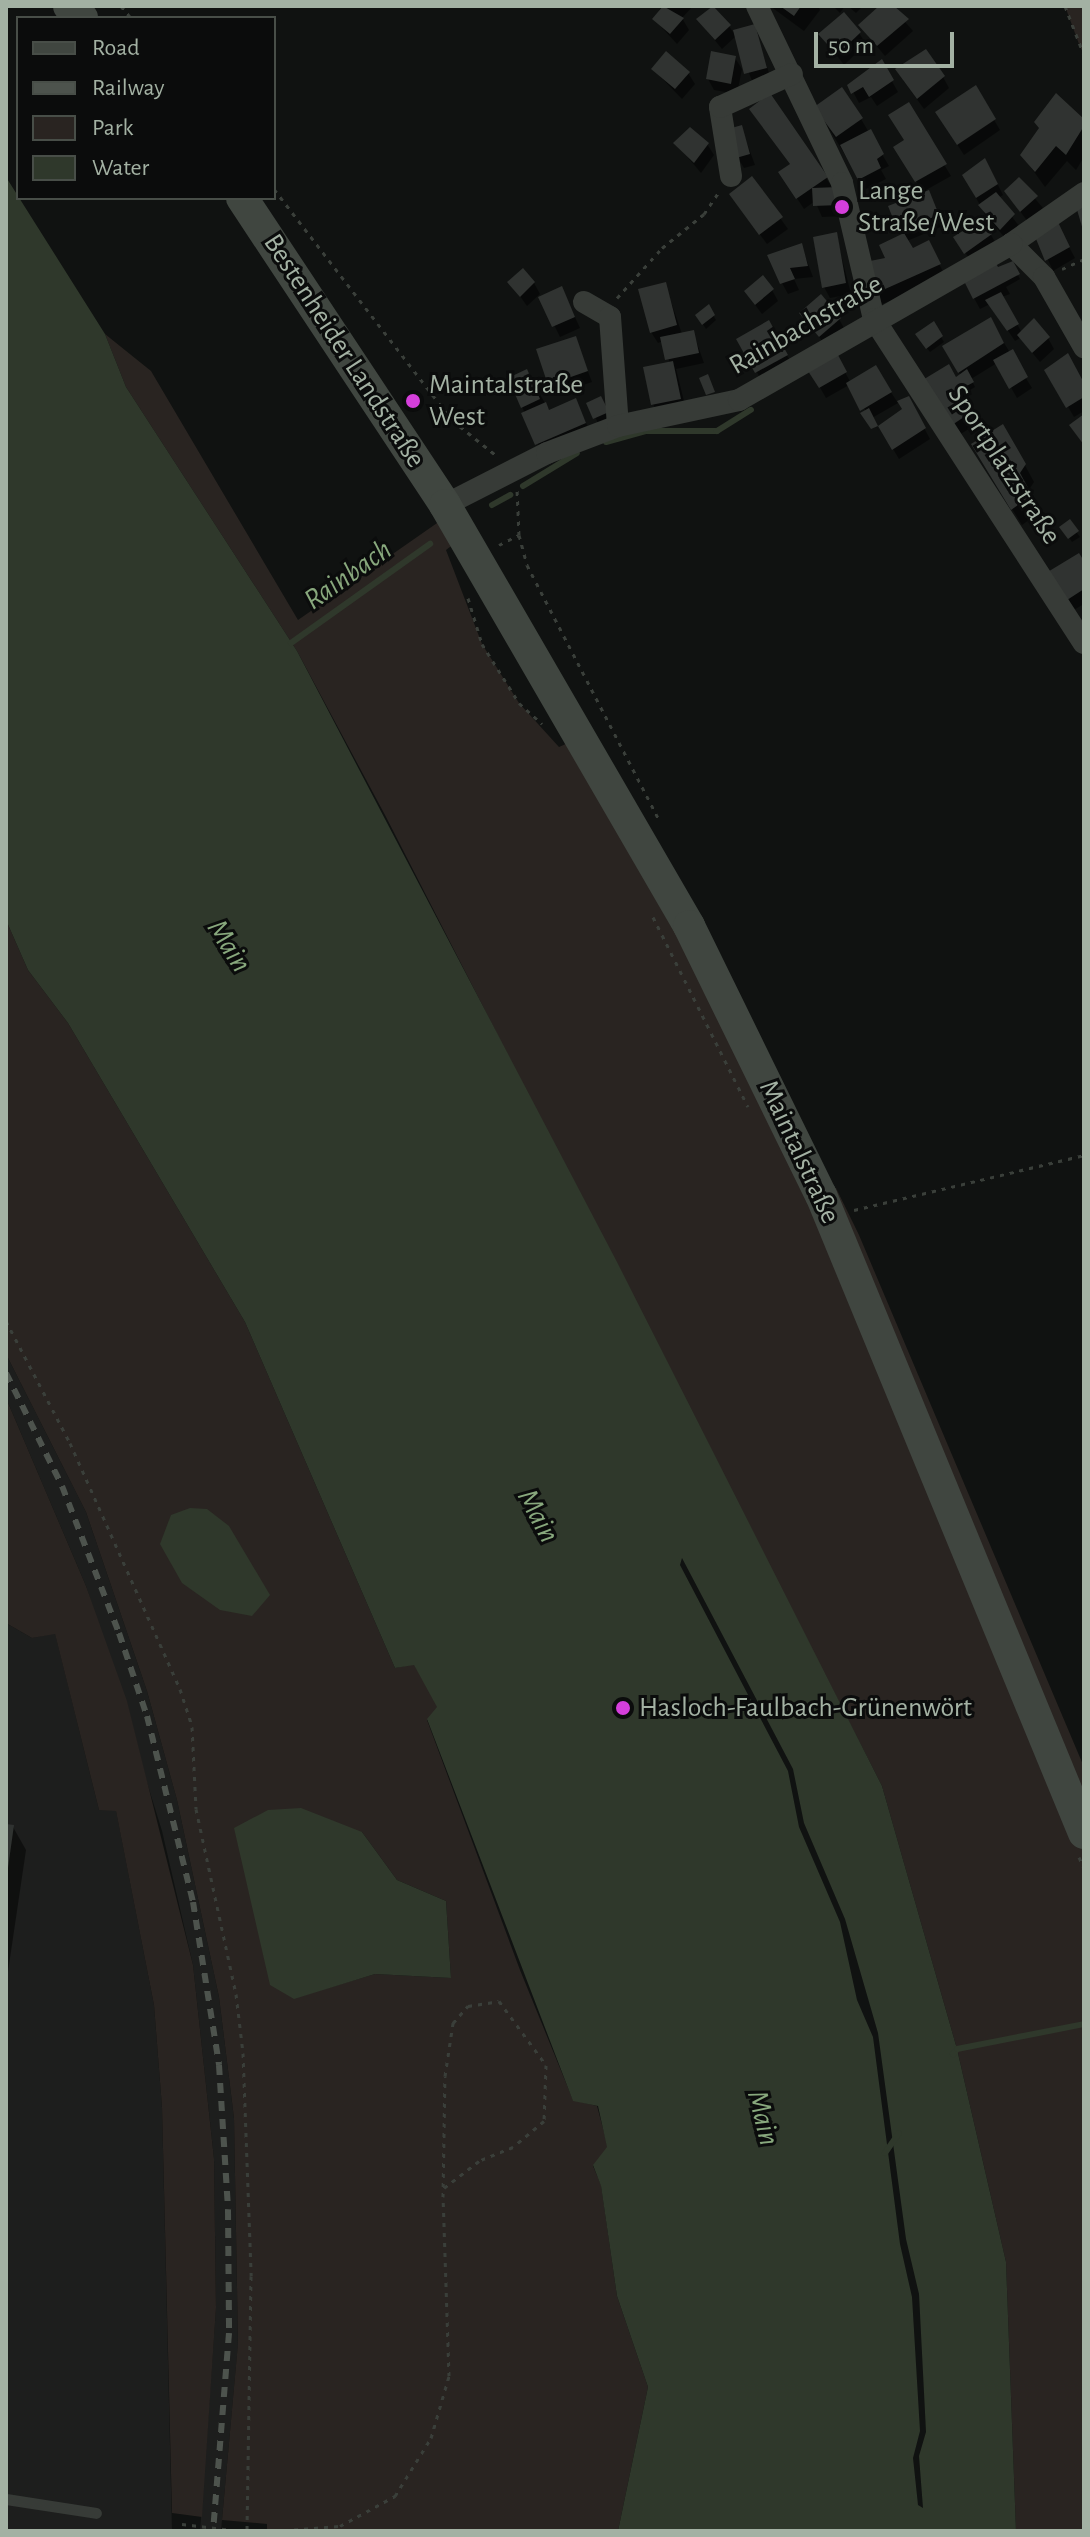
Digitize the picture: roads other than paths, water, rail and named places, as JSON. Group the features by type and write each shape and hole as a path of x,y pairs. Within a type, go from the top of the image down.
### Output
{"main road":[{"name":"Bestenheider Landstraße","path":"243,200 445,505"},
{"name":"Maintalstraße","path":"445,505 689,926 821,1195 1081,1843"}],"street":[{"name":"Sportplatzstraße","path":"757,6 842,183 874,319 1084,643"},
{"path":"731,176 720,107 792,74"},
{"name":"Rainbachstraße","path":"445,505 509,472 618,426 739,400 874,319 1011,244 1084,193"},
{"path":"1011,244 1044,277 1084,347"},
{"path":"584,302 610,317 618,426"}],"lane":[{"path":"6,2499 96,2513"}],"water":[{"name":"Main","path":"6,177 16,193 16,200 21,200 105,334 126,387 297,651 617,1262 882,1786 957,2049 1006,2262 1016,2531 618,2531 648,2387 617,2296 601,2186 593,2165 607,2147 598,2106 573,2101 427,1719 437,1707 414,1665 395,1668 245,1322 68,1023 28,970 6,920","holes":["682,1558 793,1769 804,1823 845,1919 878,2033 906,2239 919,2294 926,2432 919,2456 923,2508 918,2505 913,2458 920,2431 912,2297 900,2244 873,2037 857,2000 840,1922 799,1827 788,1771 680,1565"]},
{"path":"190,1508 207,1509 229,1526 270,1595 252,1616 220,1610 182,1583 160,1544 171,1515"},
{"path":"301,1808 362,1832 397,1880 446,1901 451,1978 375,1974 294,1999 270,1985 234,1828 268,1810"}],"waterway":[{"name":"Rainbach","path":"606,442 646,431 717,431 751,410"},
{"name":"Rainbach","path":"523,486 577,453"},
{"name":"Rainbach","path":"492,505 510,495"},
{"name":"Rainbach","path":"291,643 430,544"},
{"path":"953,2054 957,2049 1084,2024"},
{"path":"885,2153 899,2133"}],"railway":[{"path":"6,1373 62,1486 119,1633 147,1716 193,1902 219,2065 228,2210 229,2333 213,2531"}],"place":[{"name":"Lange Straße/West","path":"842,207"},
{"name":"Maintalstraße West","path":"413,401"},
{"name":"Hasloch-Faulbach-Grünenwört","path":"623,1708"}]}
